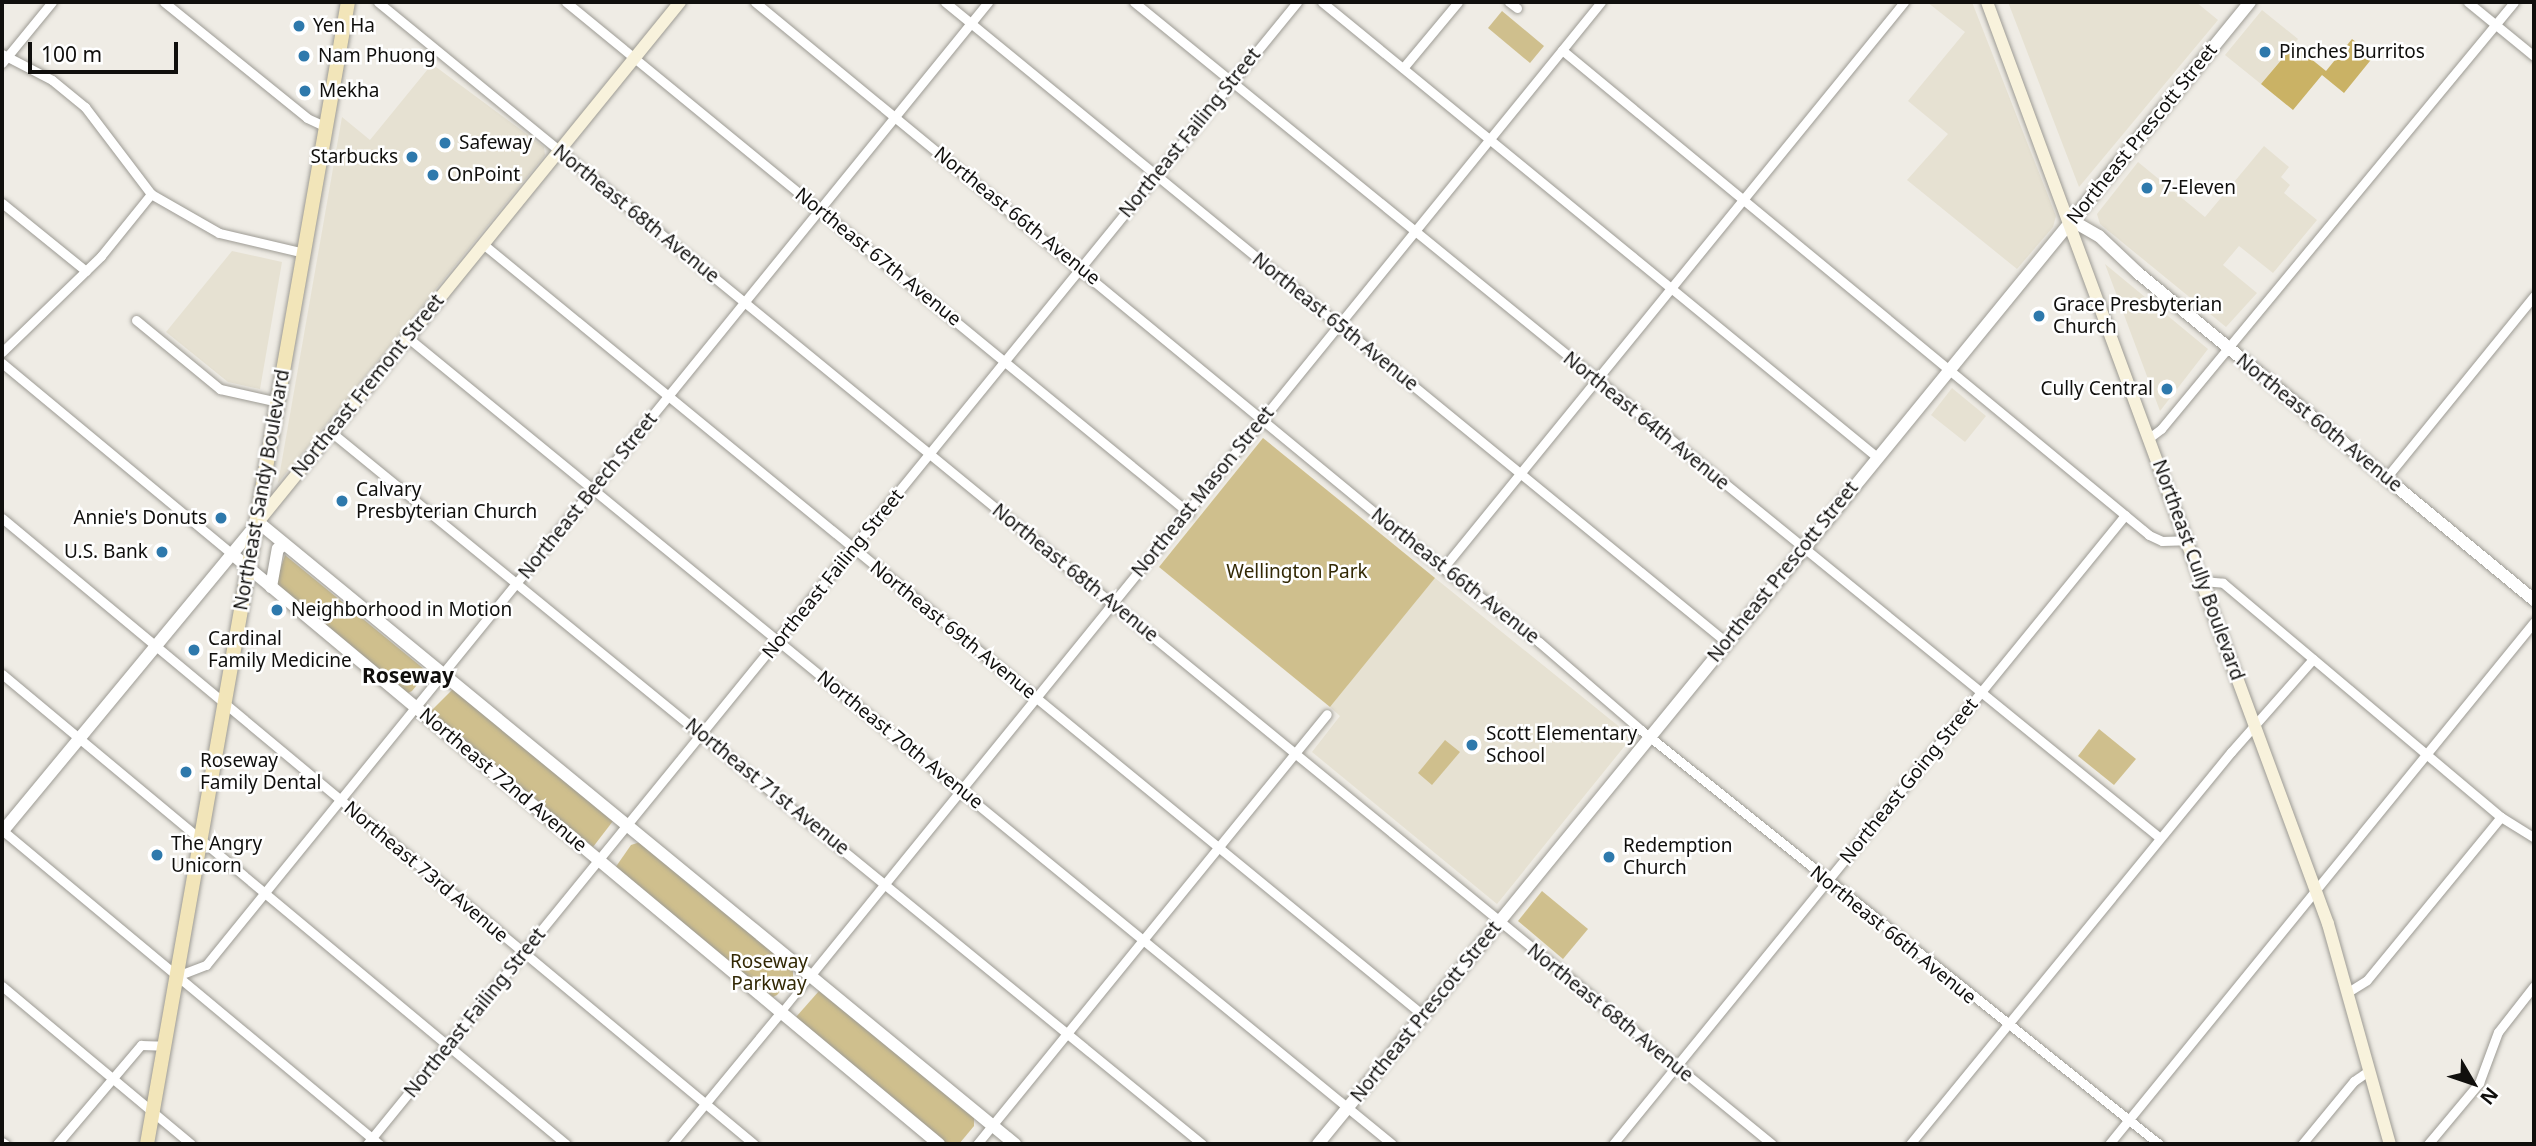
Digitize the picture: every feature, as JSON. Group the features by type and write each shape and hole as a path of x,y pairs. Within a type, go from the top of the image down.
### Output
{"main road":[{"name":"Northeast Sandy Boulevard","path":"147,1144 348,2"},
{"name":"Northeast Fremont Street","path":"258,522 680,2"},
{"name":"Northeast Cully Boulevard","path":"1987,2 2071,220 2316,890 2348,992 2390,1144"}],"street":[{"path":"52,2 4,58 52,80 85,107 151,194 219,233 304,253"},
{"path":"164,2 307,118 326,127"},
{"name":"Northeast 67th Avenue","path":"566,2 1189,513"},
{"name":"Northeast 66th Avenue","path":"755,2 1649,737 2006,1026 2159,1144"},
{"name":"Northeast 65th Avenue","path":"945,2 1726,642"},
{"name":"Northeast Beech Street","path":"177,976 206,965 988,2"},
{"name":"Northeast 64th Avenue","path":"1133,2 1802,550 1982,692 2160,838"},
{"name":"Northeast Failing Street","path":"373,1142 1297,2"},
{"path":"1322,2 1877,457"},
{"path":"1403,68 1458,2"},
{"path":"1509,2 1517,9"},
{"name":"Northeast Mason Street","path":"672,1144 1112,603 1189,513 1338,324 1601,2"},
{"path":"1444,567 1904,2"},
{"name":"Northeast Prescott Street","path":"1318,1144 2250,2"},
{"path":"2468,2 2534,56"},
{"path":"2149,438 2228,349 2514,2"},
{"name":"Northeast 68th Avenue","path":"382,3 558,151 1772,1144"},
{"path":"1562,50 2125,515 2156,539 2186,540"},
{"path":"2,352 27,323 86,271 151,194"},
{"path":"2,203 86,271"},
{"name":"Northeast 60th Avenue","path":"2071,220 2099,236 2228,349 2534,600"},
{"name":"Northeast 69th Avenue","path":"483,244 1423,1015"},
{"path":"2386,478 2534,296"},
{"path":"136,320 220,389 278,402"},
{"name":"Northeast 70th Avenue","path":"407,337 1392,1144"},
{"name":"Northeast 72nd Avenue","path":"2,363 939,1144"},
{"name":"Northeast 71st Avenue","path":"331,432 518,582 1202,1144"},
{"name":"Northeast Going Street","path":"1613,1144 2125,515"},
{"name":"Northeast 73rd Avenue","path":"2,518 754,1144"},
{"path":"258,522 1015,1144"},
{"name":"Northeast Fremont Street","path":"2,831 258,522"},
{"path":"271,587 278,549 283,545"},
{"path":"2202,581 2222,583 2501,817 2534,838"},
{"path":"2109,1144 2534,622"},
{"path":"1910,1144 2160,838 2313,659"},
{"path":"2,674 566,1144"},
{"path":"977,1144 1327,714"},
{"path":"2348,992 2367,980 2501,817"},
{"path":"2,831 373,1142"},
{"path":"2,986 191,1144"},
{"path":"2428,1144 2479,1083 2498,1032 2534,986"},
{"path":"57,1144 141,1045 164,1045"},
{"path":"2302,1144 2354,1081 2370,1070"}],"shaded area":[{"path":"1927,2 1972,2 2056,216 2053,227 2017,269 1907,180 1948,134 1908,101 1965,32"},
{"path":"2008,2 2196,2 2218,20 2079,187"},
{"path":"2262,10 2298,39 2261,84 2225,55"},
{"path":"2352,39 2374,56 2344,93 2322,75 2293,110 2261,84 2294,45 2326,71"},
{"path":"432,64 544,147 545,155 278,483 342,117 370,140"},
{"path":"2264,146 2289,167 2281,177 2290,185 2284,193 2317,220 2273,273 2239,246 2223,265 2257,293 2226,327 2100,224 2097,214 2138,162 2205,217"},
{"path":"232,251 282,262 260,389 228,382 166,332"},
{"path":"2105,264 2208,349 2160,411"},
{"path":"1952,388 1986,416 1965,442 1931,415"},
{"name":"Scott Elementary School","path":"1435,578 1632,737 1497,904 1312,752 1340,716 1330,707"}],"green space":[{"path":"1502,11 1544,46 1530,63 1488,28"},
{"name":"Wellington Park","path":"1263,438 1435,578 1330,707 1159,567"},
{"path":"285,555 424,669 425,675 412,691 408,693 276,583"},
{"path":"453,689 613,821 593,847 430,712"},
{"path":"2099,729 2136,759 2114,785 2078,756"},
{"path":"1445,740 1460,752 1432,785 1418,773"},
{"name":"Roseway Parkway","path":"640,842 793,969 793,977 777,995 773,997 615,868 631,845"},
{"path":"1542,891 1588,929 1563,959 1518,921"},
{"name":"Roseway Parkway","path":"819,991 974,1117 974,1126 959,1144 944,1144 796,1017"}],"place":[{"name":"Yen Ha","path":"299,26"},
{"name":"Pinches Burritos","path":"2265,52"},
{"name":"Nam Phuong","path":"304,56"},
{"name":"Mekha","path":"305,91"},
{"name":"Safeway","path":"445,143"},
{"name":"Starbucks","path":"412,157"},
{"name":"OnPoint","path":"433,175"},
{"name":"7-Eleven","path":"2147,188"},
{"name":"Grace Presbyterian Church","path":"2039,316"},
{"name":"Cully Central","path":"2167,389"},
{"name":"Calvary Presbyterian Church","path":"342,501"},
{"name":"Annie's Donuts","path":"221,518"},
{"name":"U.S. Bank","path":"162,552"},
{"name":"Neighborhood in Motion","path":"277,610"},
{"name":"Cardinal Family Medicine","path":"194,650"},
{"name":"Scott Elementary School","path":"1472,745"},
{"name":"Roseway Family Dental","path":"186,772"},
{"name":"The Angry Unicorn","path":"157,855"},
{"name":"Redemption Church","path":"1609,857"}],"district":[{"name":"Roseway","path":"408,675"}]}
